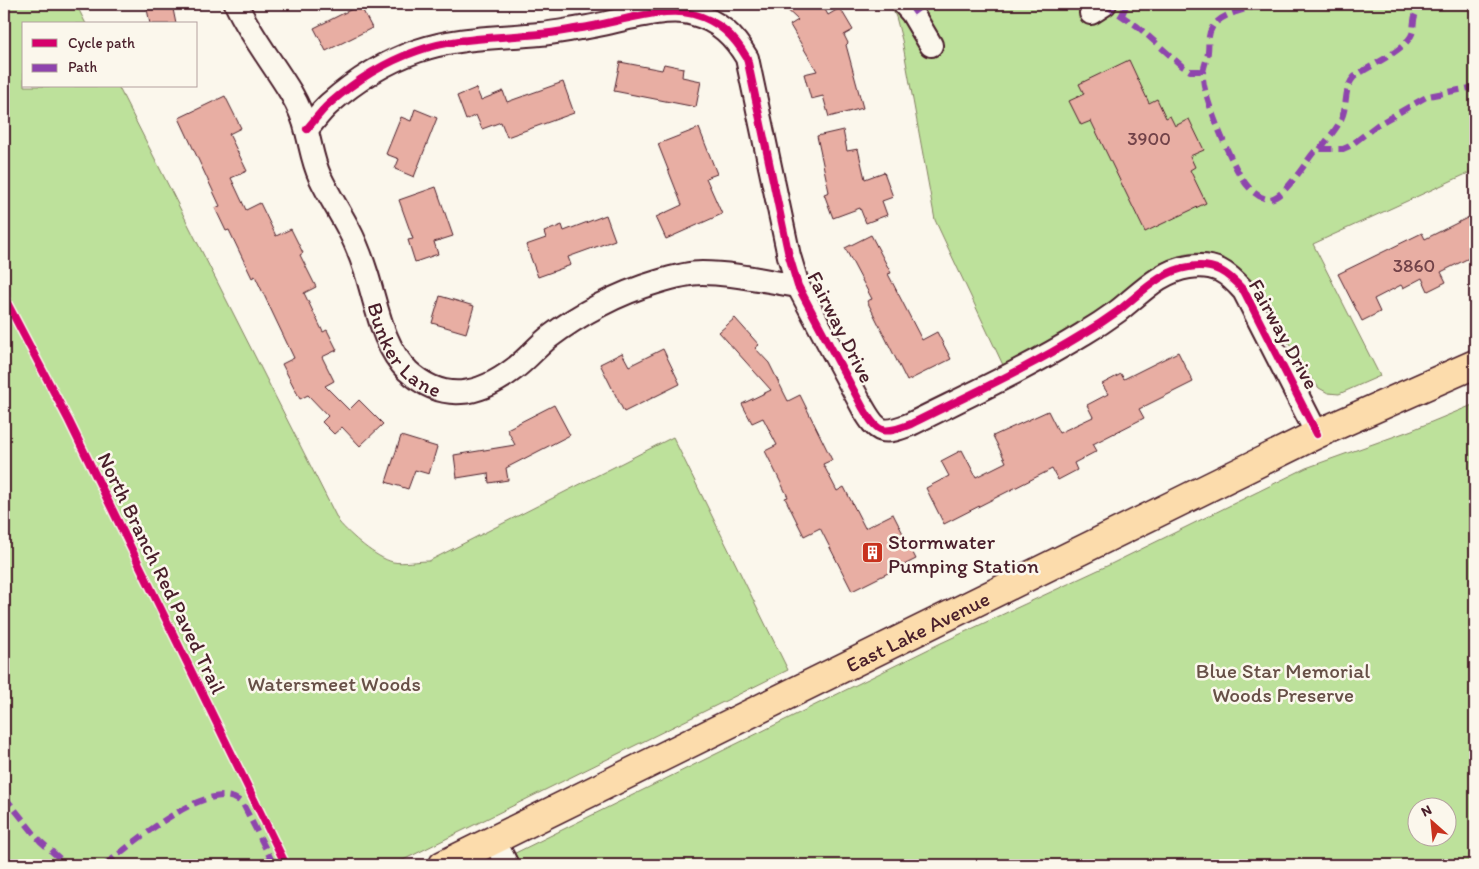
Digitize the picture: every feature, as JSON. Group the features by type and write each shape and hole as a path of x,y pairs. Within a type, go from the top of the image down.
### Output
{"main road":[{"name":"East Lake Avenue","path":"443,865 1317,434 1475,364"}],"street":[{"name":"Bunker Lane","path":"236,4 265,55 291,93 307,129 313,159 319,176 360,254 384,333 408,370 430,387 450,393 472,391 490,386 515,369 549,338 587,313 621,296 656,282 700,273 738,276 798,286"},
{"path":"904,4 931,45"},
{"name":"Fairway Drive","path":"307,129 329,104 356,83 384,66 417,51 449,42 569,30 668,12 692,13 723,28 737,40 747,58 789,256 798,286 872,423 883,431 894,430 1042,358 1118,311 1150,284 1171,272 1187,267 1204,266 1220,269 1233,278 1244,291 1317,434"},
{"path":"494,840 507,865"}],"green space":[{"name":"Watersmeet Woods","path":"4,4 76,4 85,22 22,22 22,88 119,88 339,522 356,539 386,560 406,563 429,561 673,437 788,670 393,865 4,865"},
{"path":"890,4 1475,4 1475,170 1313,244 1380,376 1339,394 1328,393 1319,388 1307,373 1252,282 1229,262 1217,256 1191,253 1178,256 1151,270 1109,304 1073,328 1003,365 935,220 902,40 896,17"},
{"name":"Blue Star Memorial Woods Preserve","path":"1475,404 1475,865 491,865 941,643 1109,565 1306,468 1412,430"}],"building":[{"path":"146,4 172,4 176,22 150,22"},
{"path":"781,4 822,4 828,15 840,8 853,30 844,35 848,43 846,45 863,108 829,117 823,96 811,99 804,74 817,71 790,25 798,20"},
{"path":"360,5 372,28 326,51 314,28"},
{"path":"1129,60 1149,103 1157,99 1166,118 1170,116 1175,126 1189,119 1204,150 1190,156 1195,167 1190,170 1206,203 1145,232 1091,121 1081,125 1069,101 1084,94 1079,84"},
{"path":"620,62 662,70 664,64 683,68 682,77 701,81 696,107 614,91"},
{"path":"563,82 574,113 507,137 501,122 482,129 476,115 466,120 457,96 476,88 481,100 503,91 507,102"},
{"path":"225,96 241,128 229,134 247,171 231,178 246,210 260,203 276,236 291,229 303,253 300,255 316,287 304,293 323,332 327,330 337,350 322,357 334,381 325,386 349,410 359,400 383,424 360,446 342,427 334,434 322,422 328,416 308,395 300,399 282,364 294,358 255,276 252,278 229,230 226,231 215,208 220,206 179,118"},
{"path":"415,109 437,118 414,177 395,169 399,159 386,154 401,117 411,121"},
{"path":"699,128 717,174 706,178 722,214 666,239 656,217 682,205 658,144"},
{"path":"843,130 847,151 858,149 865,179 884,172 893,197 882,201 887,215 866,223 860,208 833,218 824,194 829,192 817,136"},
{"path":"436,187 453,236 434,242 438,254 415,262 408,240 413,239 399,200"},
{"path":"1475,214 1475,255 1441,272 1446,282 1428,291 1422,278 1403,288 1401,285 1374,299 1380,312 1362,321 1338,274 1422,233 1425,239"},
{"path":"606,215 615,240 568,257 571,265 538,277 526,245 546,238 544,232 562,225 564,231"},
{"path":"871,235 891,273 888,274 922,340 937,332 951,359 907,381 867,301 872,299 845,248"},
{"path":"440,296 474,306 466,333 432,323"},
{"path":"735,318 759,345 755,348 769,363 788,401 800,395 832,460 823,464 837,491 844,487 865,528 893,514 916,559 852,591 820,528 804,536 785,498 788,497 765,451 777,445 763,418 752,423 742,404 771,390 719,332"},
{"path":"663,349 680,384 624,412 600,364 622,353 629,366"},
{"path":"1178,352 1193,382 1139,409 1144,418 1093,444 1097,451 1074,463 1077,470 1058,480 1052,469 944,524 926,488 949,476 941,461 962,450 976,477 1006,462 993,436 1048,411 1059,433 1093,417 1087,405 1108,394 1102,384 1121,374 1124,379"},
{"path":"554,405 570,435 506,468 508,480 489,483 488,473 457,478 454,455 515,445 507,429"},
{"path":"401,436 437,447 429,474 415,470 408,489 386,482"}],"marked path":[{"path":"912,13 924,4"},
{"path":"1104,4 1137,26 1182,66 1190,71 1202,71"},
{"path":"1121,17 1127,4"},
{"path":"1261,4 1229,15 1213,26 1209,36 1203,75 1204,87 1212,113 1235,166 1248,186 1264,198 1274,198 1281,193 1294,180 1315,151 1320,149 1343,149 1350,146 1377,125 1428,96 1475,87"},
{"path":"1320,149 1340,121 1351,81 1361,72 1393,53 1406,42 1413,32 1414,19 1423,4"},
{"path":"4,796 40,841 67,865"},
{"path":"105,865 172,815 212,797 229,797 243,804 274,865"}],"cycle path":[{"path":"307,129 329,104 359,80 393,61 432,46 478,39 545,34 653,13 681,12 693,14 711,21 725,30 747,58 789,256 798,286 863,408 877,427 887,431 911,424 998,381 1062,346 1118,311 1142,291 1169,273 1189,267 1206,266 1220,270 1244,291 1317,434"},
{"name":"North Branch Red Paved Trail","path":"4,297 69,421 286,865"}],"place":[{"name":"Stormwater Pumping Station","path":"872,553"}]}
